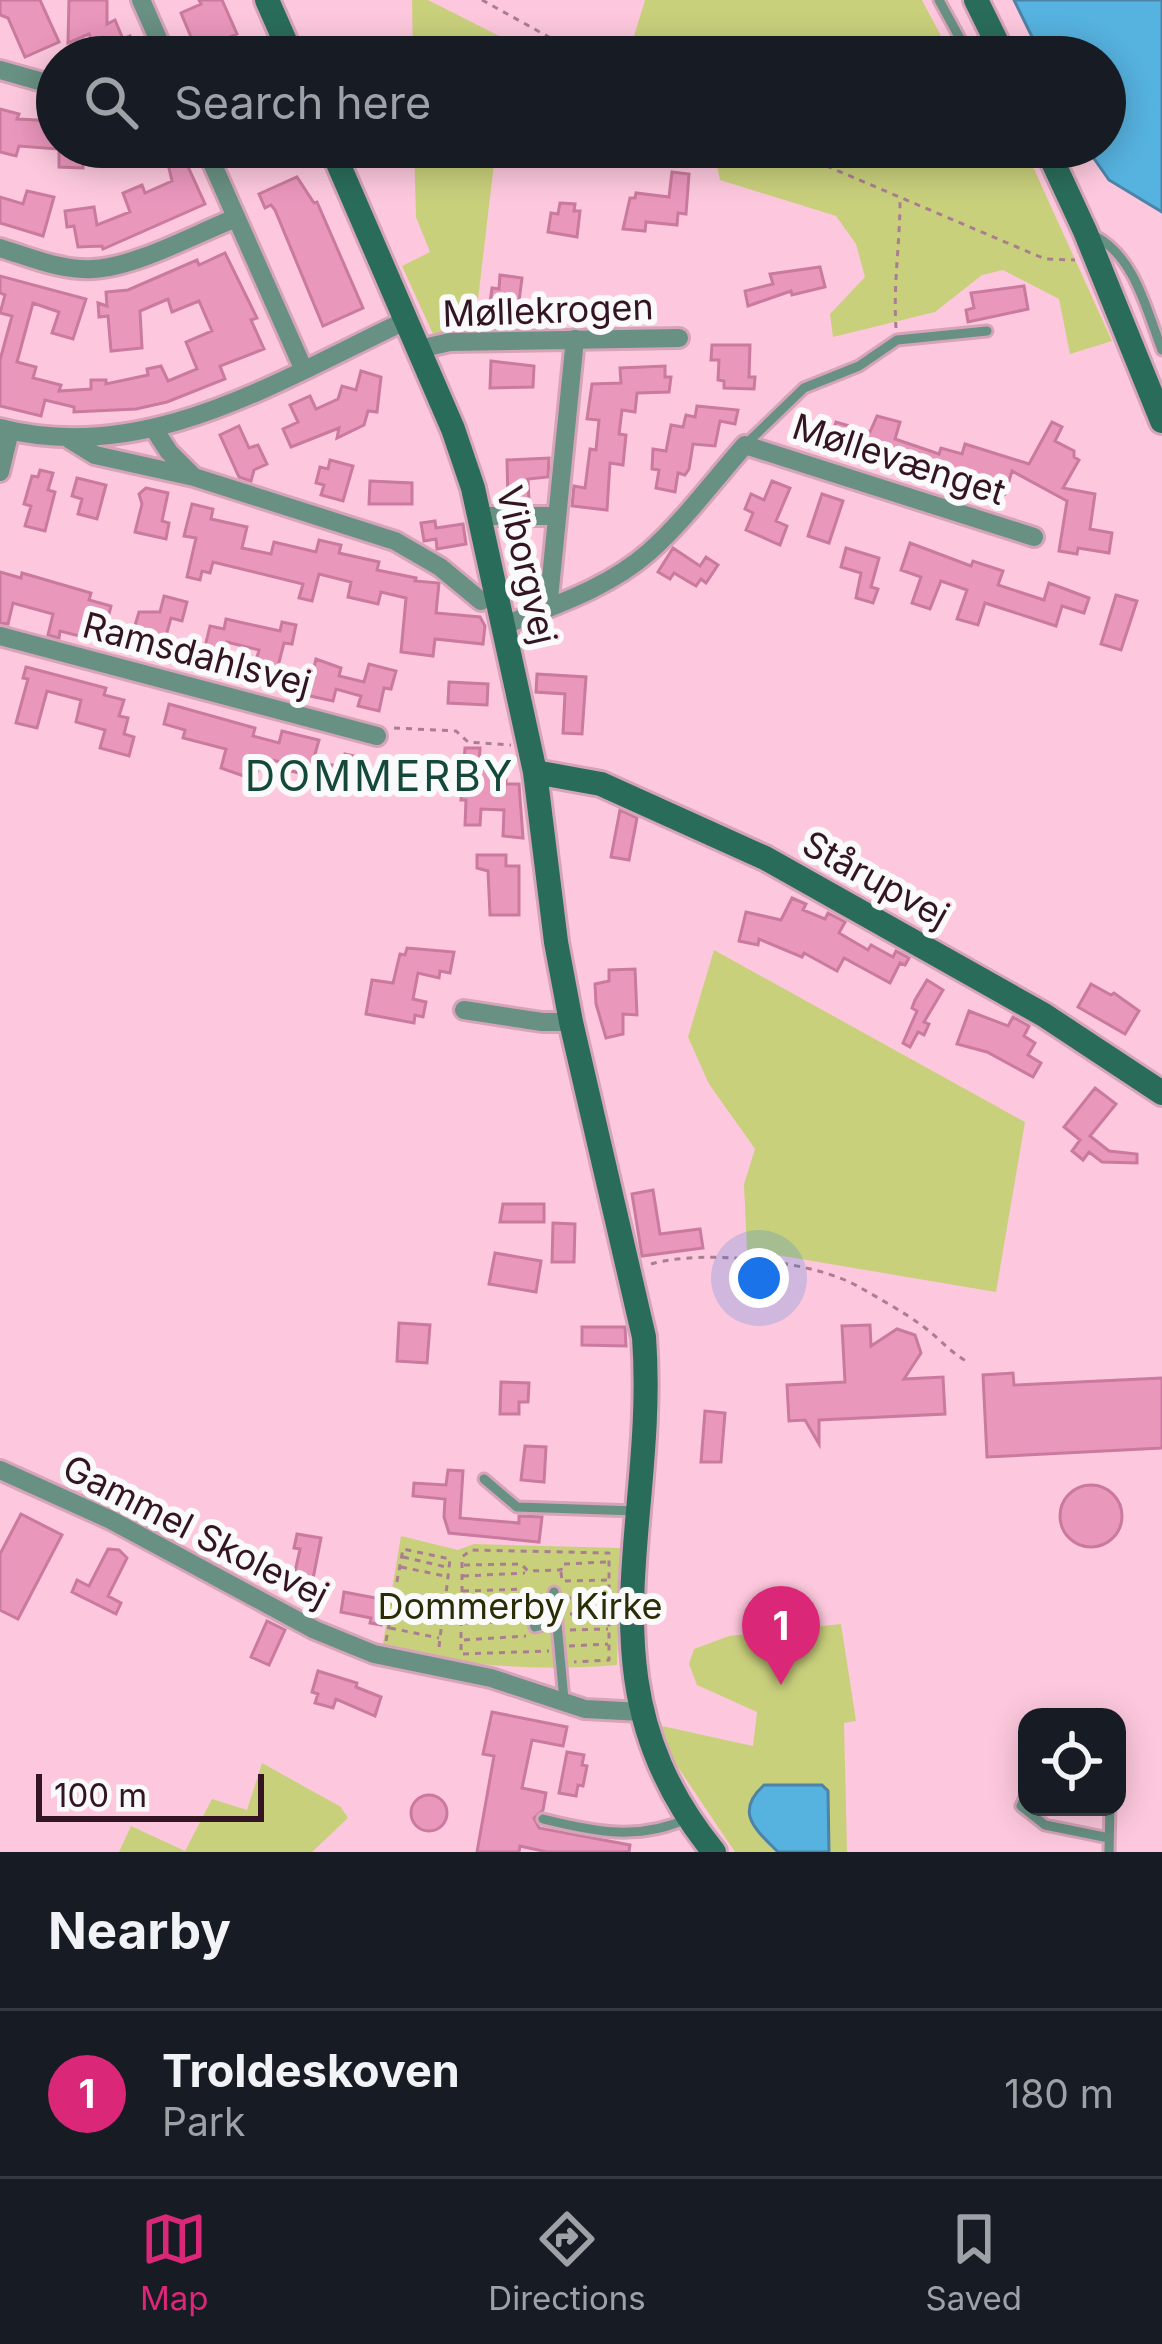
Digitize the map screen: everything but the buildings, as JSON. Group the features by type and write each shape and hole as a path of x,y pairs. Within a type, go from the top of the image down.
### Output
{"street":[{"path":"141,0 157,36"},
{"path":"267,0 283,36"},
{"path":"976,0 994,36"},
{"path":"0,70 36,80"},
{"path":"214,168 303,368"},
{"name":"Viborgvej","path":"341,168 453,430 505,625 532,759 571,1022 644,1337 648,1386 630,1579 632,1652 642,1712 656,1754 714,1852"},
{"path":"1056,168 1162,421"},
{"path":"0,248 63,267 92,269 114,266 236,218"},
{"path":"0,472 5,429 69,439 154,429 218,409 407,320"},
{"name":"Møllekrogen","path":"419,349 450,342 679,338"},
{"path":"548,608 575,339"},
{"path":"154,429 194,477"},
{"path":"69,439 94,455 194,477 395,541 430,560 482,601"},
{"name":"Møllevænget","path":"505,625 612,578 650,551 745,445 1034,536"},
{"path":"478,516 557,516"},
{"name":"Ramsdahlsvej","path":"0,636 377,736"},
{"name":"Stårupvej","path":"532,759 601,784 765,858 1044,1015 1162,1093"},
{"path":"464,1010 571,1022"},
{"name":"Gammel Skolevej","path":"0,1470 111,1520 315,1630 374,1654 490,1678 606,1712 642,1712"}],"lane":[{"path":"939,0 959,36"},
{"path":"1090,243 1115,247 1126,261 1162,350"},
{"name":"Møllevænget","path":"745,445 804,388 859,366 897,340 987,331"},
{"path":"484,1479 517,1507 636,1511"},
{"path":"557,1595 564,1700"},
{"path":"444,1608 530,1605 535,1628 558,1629"},
{"path":"1034,1816 1045,1825 1109,1838"},
{"path":"1109,1852 1110,1816"},
{"path":"543,1819 598,1833 640,1834 690,1818"}],"path":[{"path":"482,0 547,36"},
{"path":"831,168 1045,259 1070,262 1090,243"},
{"path":"897,340 893,285 900,251 900,198"},
{"path":"377,736 388,728 456,730 468,742 532,759"},
{"path":"629,1270 668,1259 724,1258 806,1269 855,1284 924,1327 968,1362"},
{"path":"563,1552 562,1581 612,1580"},
{"path":"385,1642 401,1557 449,1567 439,1652"},
{"path":"462,1576 610,1562"},
{"path":"462,1565 521,1564 528,1572 530,1605"},
{"path":"399,1567 448,1577"},
{"path":"462,1591 527,1589"},
{"path":"557,1595 611,1598"},
{"path":"394,1597 444,1608"},
{"path":"391,1612 442,1624"},
{"path":"558,1629 610,1613"},
{"path":"461,1623 533,1621"},
{"path":"388,1628 440,1639"},
{"path":"558,1629 609,1644"},
{"path":"461,1640 558,1629 610,1629"}],"green space":[{"path":"412,0 428,0 499,36 413,36"},
{"path":"645,0 922,0 941,36 634,36"},
{"path":"415,168 494,168 474,333 433,334 402,266 430,252 416,217"},
{"path":"717,168 1034,168 1112,341 1070,354 1059,299 1003,270 982,275 935,312 833,337 830,314 865,277 856,244 836,216 720,180"},
{"path":"714,950 1025,1122 996,1292 747,1250 744,1184 755,1149 709,1084 688,1037"},
{"name":"Dommerby Kirke","path":"401,1536 458,1550 474,1544 620,1548 617,1665 499,1666 382,1649"},
{"path":"841,1624 856,1721 844,1723 847,1852 735,1852 671,1757 662,1726 753,1746 757,1712 697,1685 689,1664 694,1649 729,1636"},
{"path":"262,1763 341,1807 348,1818 312,1852 119,1852 131,1826 185,1851 212,1799 247,1810"}],"water":[{"path":"1014,0 1162,0 1162,212 1109,180 1101,168 1126,168 1126,36 1032,36"},
{"path":"764,1785 822,1785 828,1791 829,1852 778,1852 770,1844 749,1812"}],"place":[{"name":"Troldeskoven","path":"781,1685"}],"district":[{"name":"DOMMERBY","path":"380,775"}]}
